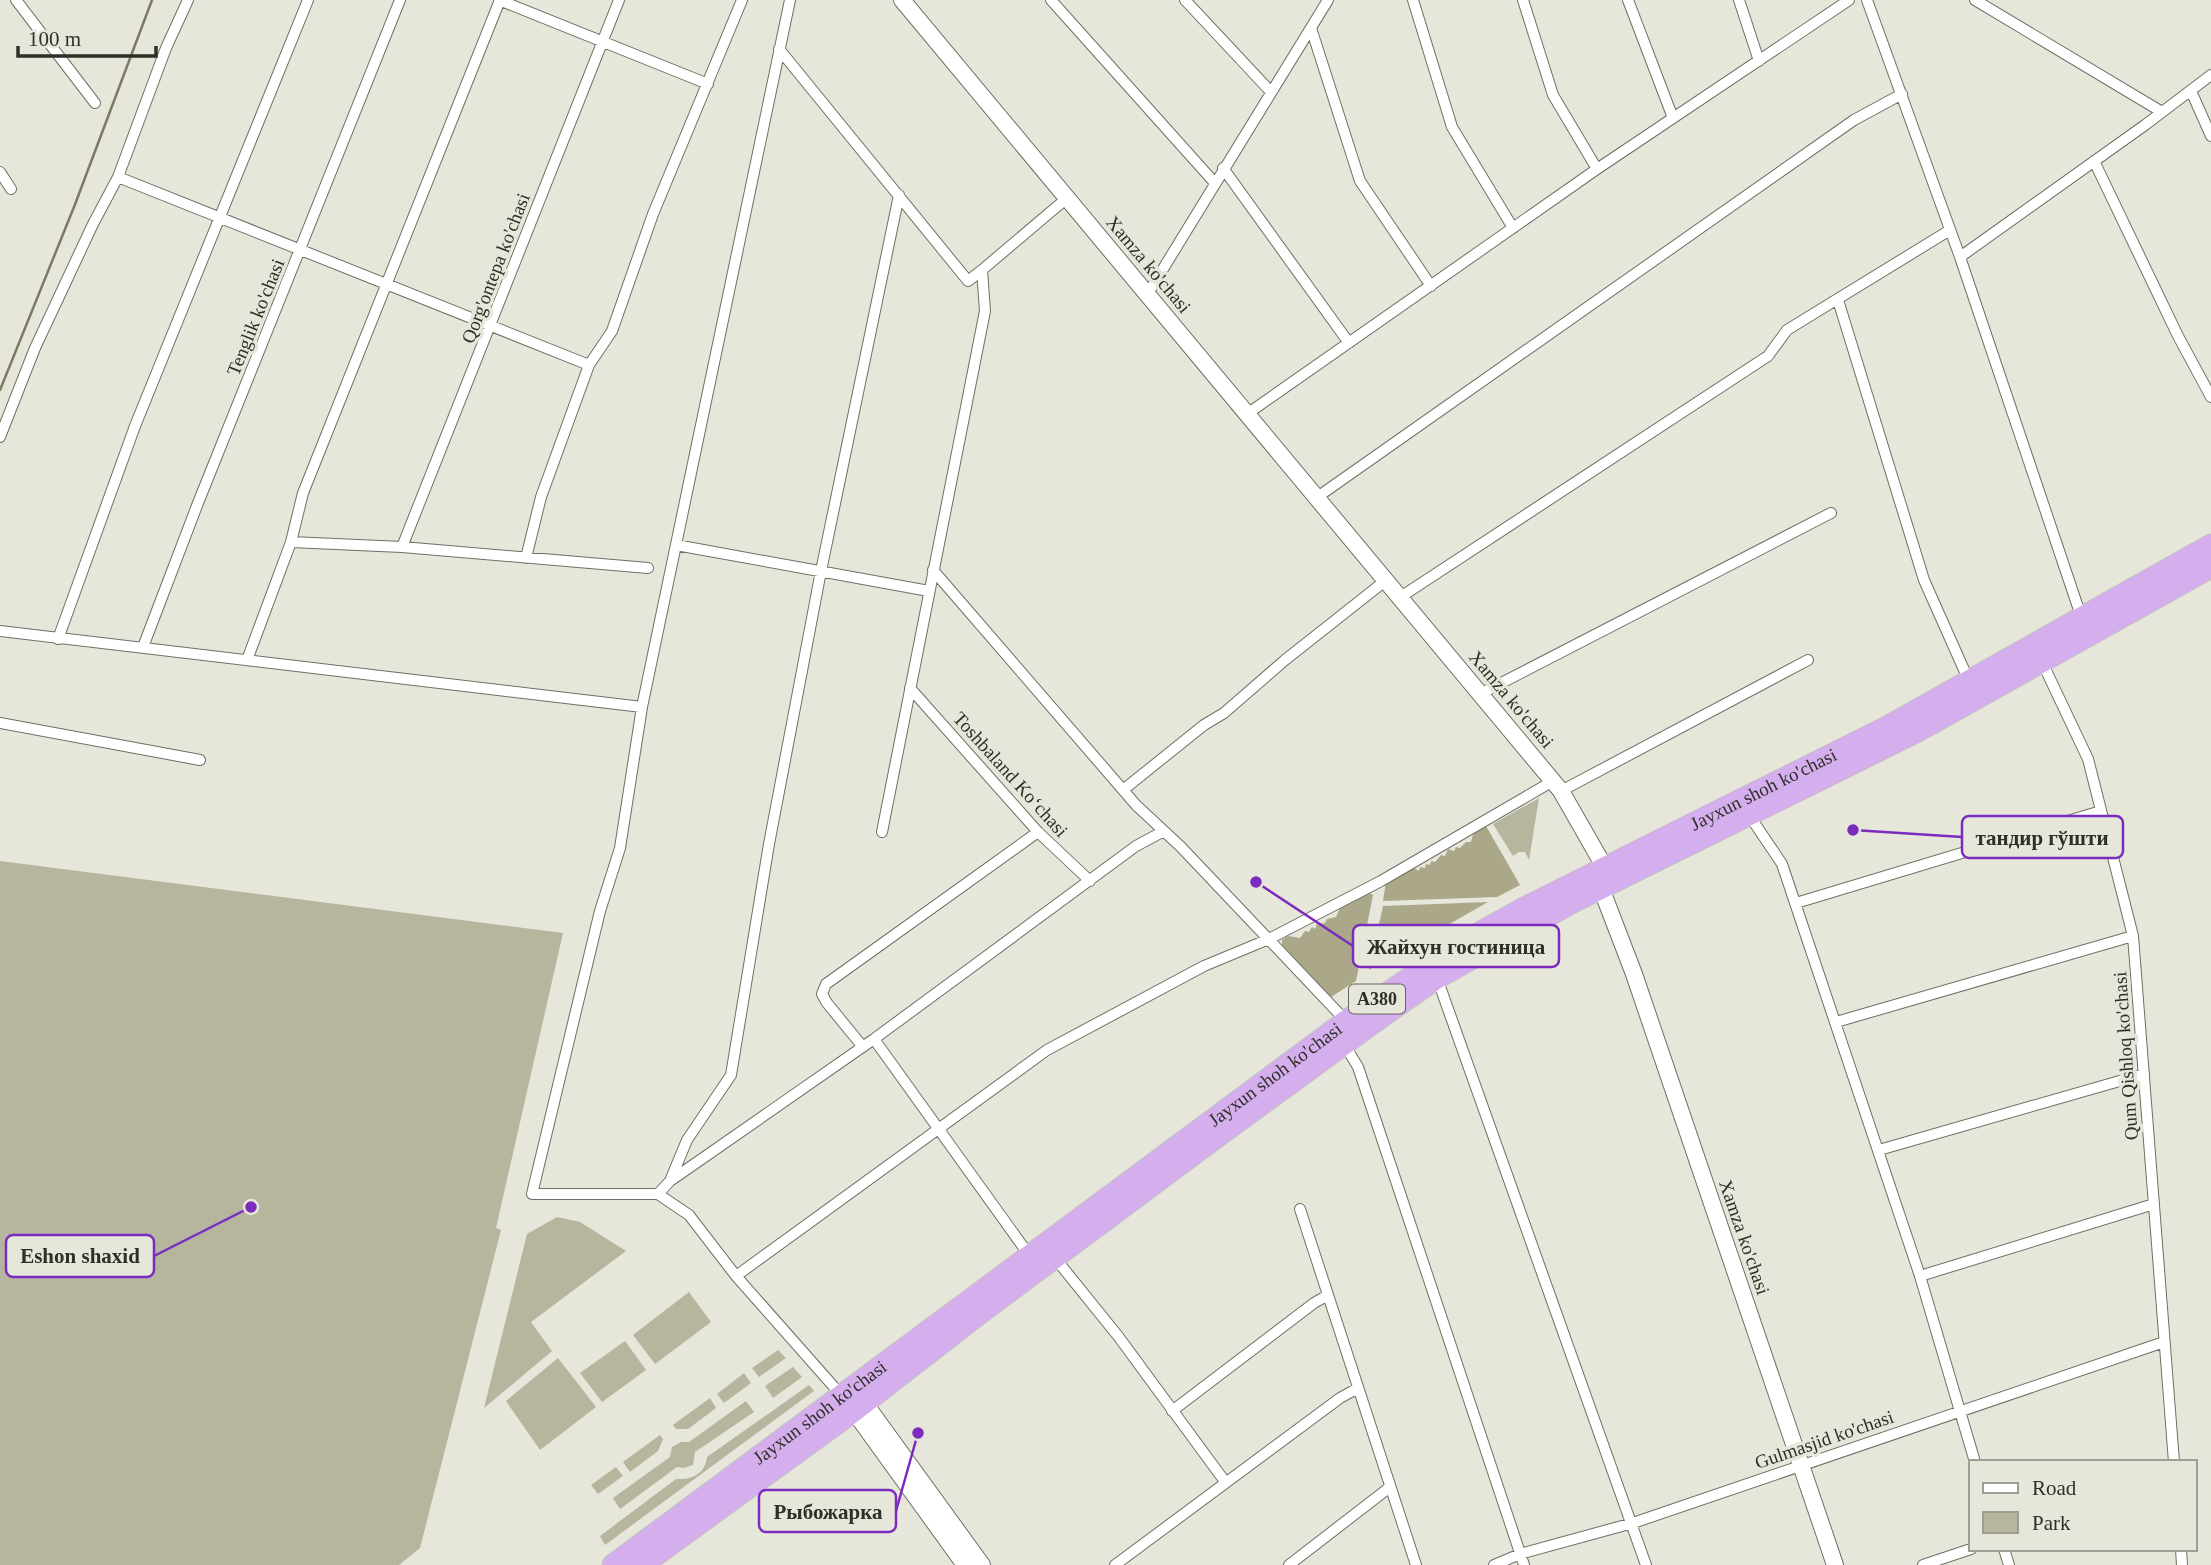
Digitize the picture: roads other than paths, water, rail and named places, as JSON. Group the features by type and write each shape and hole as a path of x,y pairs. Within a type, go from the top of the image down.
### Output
{"highway":[{"name":"Jayxun shoh ko'chasi","path":"854,1399 1029,1255 1346,1021 1463,942 1749,815 1918,732 2042,662 2086,626 2211,545"},
{"name":"Jayxun shoh ko'chasi","path":"612,1565 713,1502 1055,1258 1437,978 1603,878 1969,681 2211,567"},
{"name":"Jayxun shoh ko'chasi","path":"642,1565 713,1502"}],"street":[{"path":"16,0 95,103"},
{"path":"0,437 35,348 118,177 166,48 188,0"},
{"path":"58,639 135,426 308,0"},
{"name":"Tenglik ko'chasi","path":"144,647 400,0"},
{"path":"247,660 291,542 303,493 499,0 708,84"},
{"name":"Qorg'ontepa ko'chasi","path":"402,547 619,0"},
{"path":"526,558 541,497 589,365 612,331 653,214 742,0"},
{"path":"789,0 642,707 620,848 600,911 532,1194 658,1194 689,1215 736,1276 854,1399 982,1565"},
{"name":"Xamza ko'chasi","path":"902,0 1557,786 1603,878 1799,1465 1835,1565"},
{"path":"1051,0 1214,182"},
{"path":"1185,0 1271,92"},
{"path":"1413,0 1452,127 1513,228"},
{"path":"1523,0 1553,95 1597,169"},
{"path":"1628,0 1673,118"},
{"path":"1739,0 1759,61"},
{"path":"1247,414 1597,169 1849,0"},
{"path":"1867,0 1960,257 2086,626"},
{"path":"1975,0 2162,113"},
{"path":"1147,295 1214,182 1311,29 1324,2"},
{"path":"1311,29 1360,181 1431,286"},
{"path":"779,49 968,281 1067,198"},
{"path":"1960,257 2211,75"},
{"path":"2191,90 2211,136"},
{"path":"1316,498 1854,120 1902,94"},
{"path":"2094,161 2178,336 2211,397"},
{"path":"1223,168 1349,343"},
{"path":"0,172 11,189"},
{"path":"118,177 589,365"},
{"path":"670,1181 687,1140 731,1075 769,844 821,571 899,195"},
{"path":"1399,598 1768,356 1787,330 1950,230"},
{"path":"882,832 985,311 982,270"},
{"path":"1838,300 1924,580 1969,681"},
{"path":"1480,694 1831,513"},
{"path":"291,542 402,547 648,568"},
{"path":"676,545 929,591"},
{"path":"933,570 1123,790 1346,1021"},
{"path":"1123,790 1204,725 1224,713 1285,660 1385,582"},
{"path":"0,631 642,707"},
{"path":"736,1276 1046,1050 1204,966 1269,939 1557,786 1808,660"},
{"name":"Qum Qishloq ko'chasi","path":"2042,662 2088,759 2133,936 2174,1460"},
{"name":"Toshbaland Koʻchasi","path":"910,688 1038,832 1090,881"},
{"path":"0,723 200,760"},
{"path":"1796,903 2101,811"},
{"path":"1749,815 1782,864 1796,903 1920,1276 1974,1460"},
{"path":"658,1194 670,1181 863,1047 1136,846 1164,831"},
{"path":"863,1047 827,1003 822,994 826,984 1038,832"},
{"path":"1836,1022 2133,936"},
{"path":"1437,978 1647,1565"},
{"path":"874,1039 1029,1255"},
{"path":"1344,1044 1358,1067 1522,1560"},
{"path":"1879,1150 2144,1074"},
{"path":"1920,1276 2154,1204"},
{"path":"1300,1209 1416,1565"},
{"path":"1055,1258 1118,1336 1226,1483"},
{"path":"1172,1411 1328,1295"},
{"name":"Gulmasjid ko'chasi","path":"1494,1565 1522,1560 2164,1342"},
{"path":"1115,1565 1340,1398 1358,1388"},
{"path":"854,1399 965,1565"},
{"path":"1289,1565 1390,1487"},
{"path":"1923,1565 1969,1550"}],"waterway":[{"path":"0,390 74,207 152,0"}],"place":[{"name":"тандир гўшти","path":"1853,830"},
{"name":"Жайхун гостиница","path":"1256,882"},
{"name":"Eshon shaxid","path":"251,1207"},
{"name":"Рыбожарка","path":"918,1433"}]}
